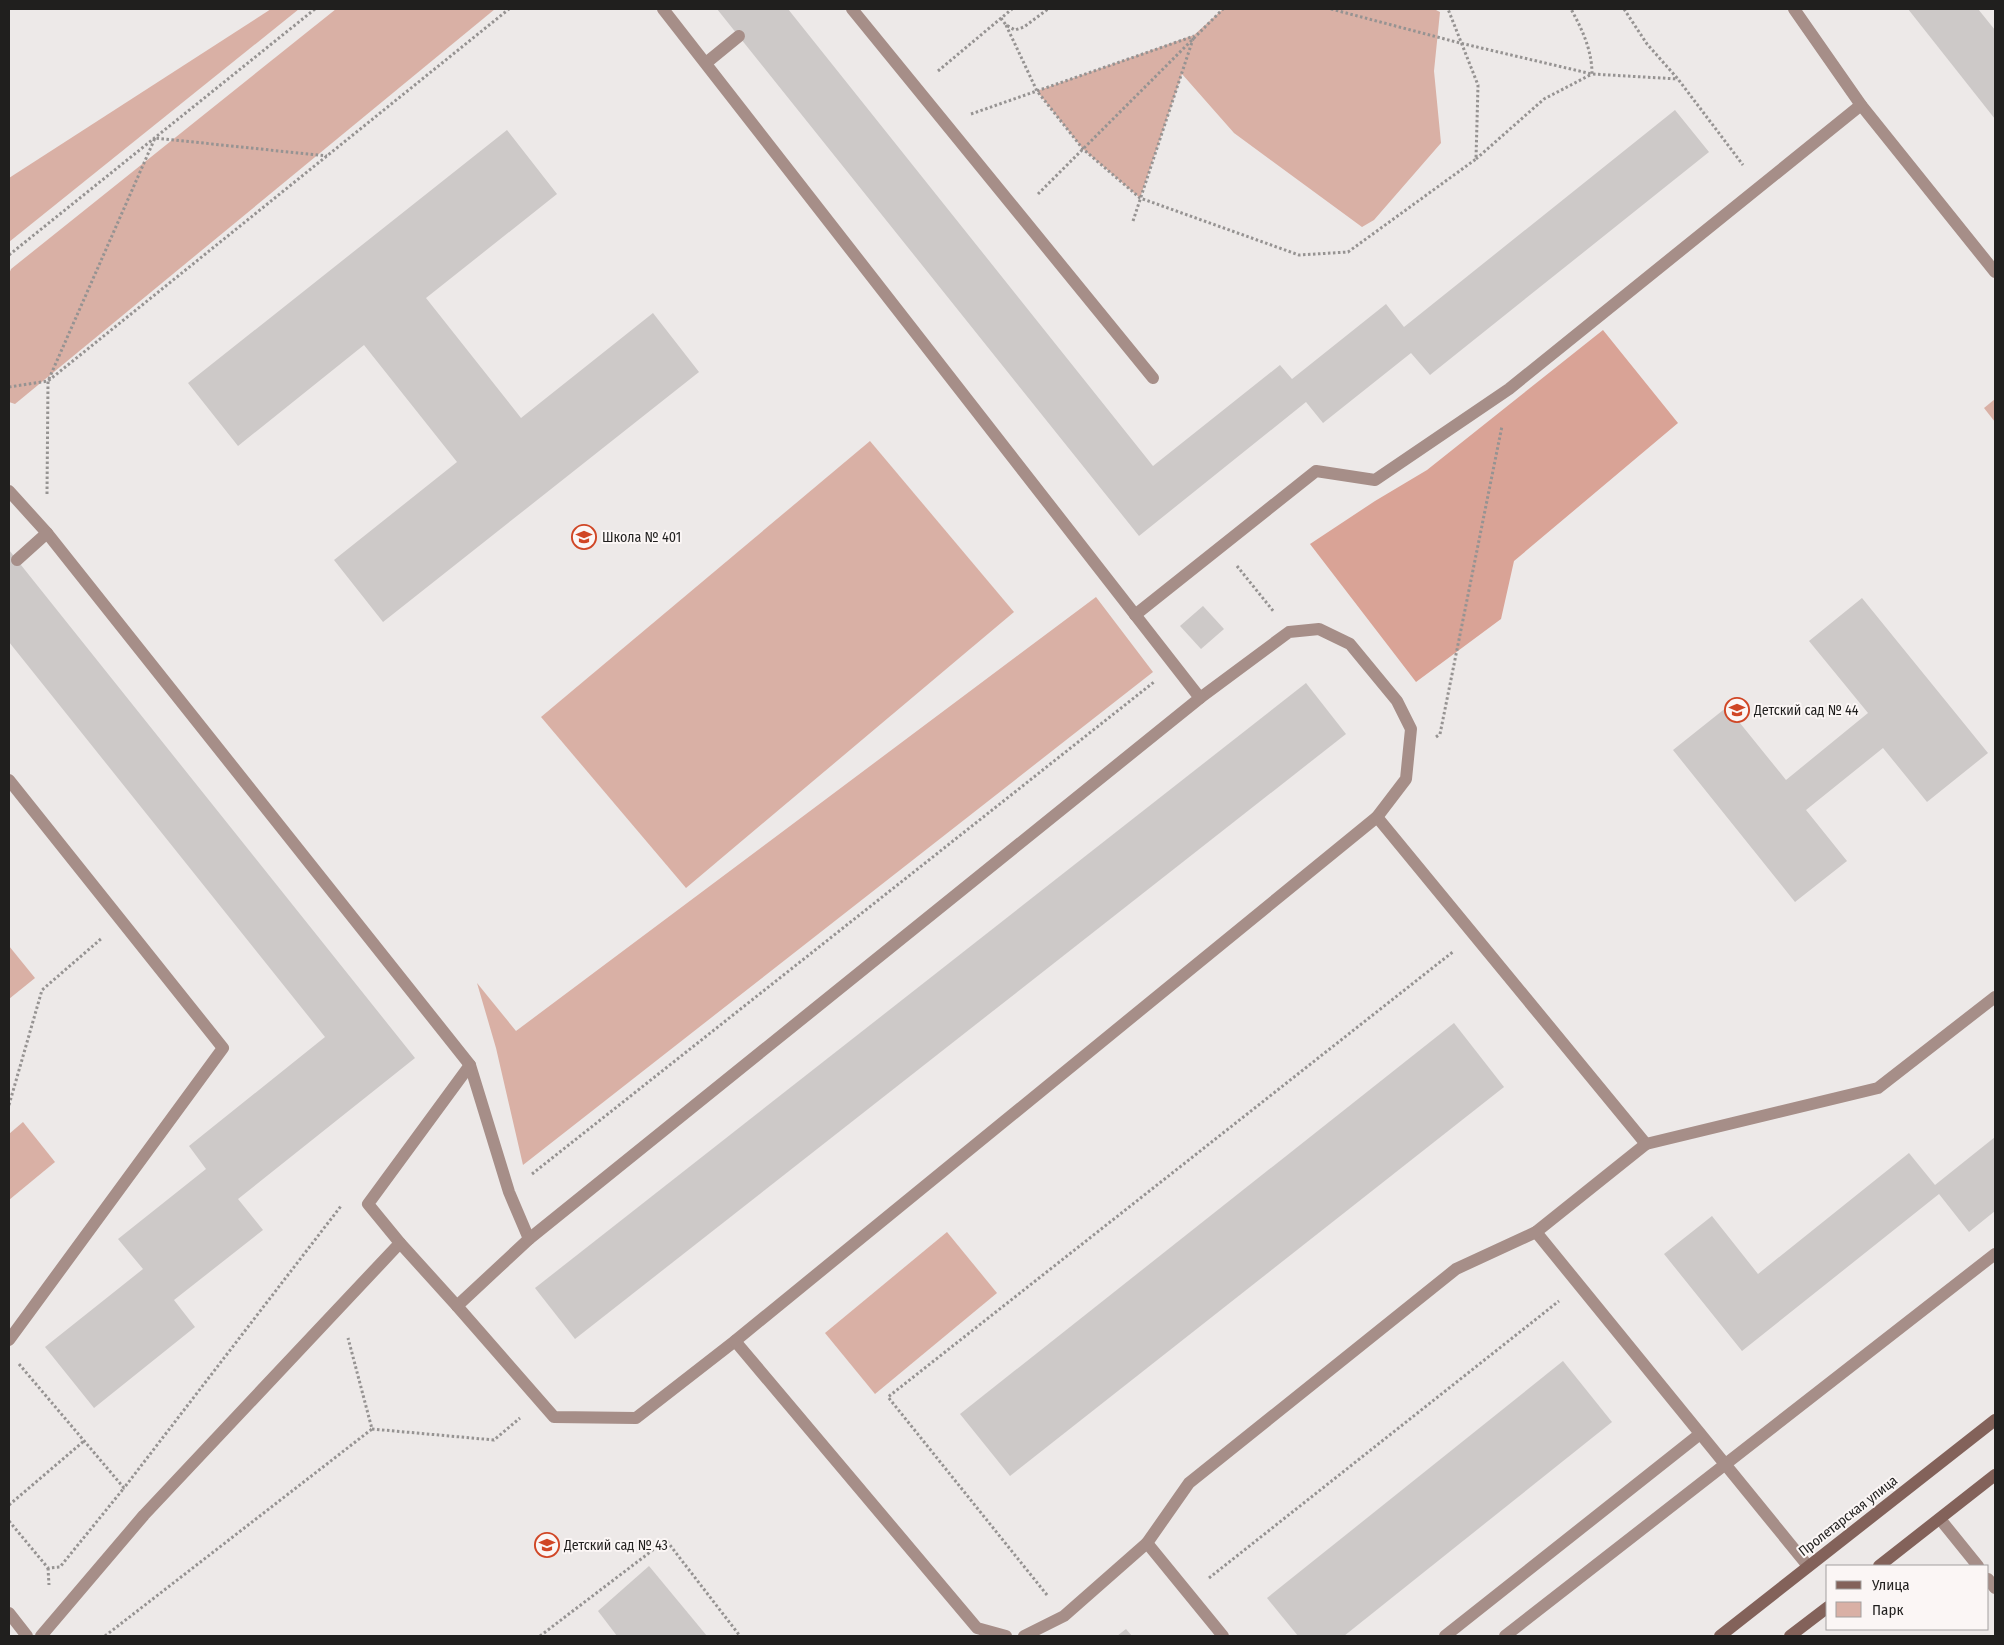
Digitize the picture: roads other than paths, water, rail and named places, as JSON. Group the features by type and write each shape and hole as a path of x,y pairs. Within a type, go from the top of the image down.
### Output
{"main road":[{"name":"Пролетарская улица","path":"1720,1636 1995,1420"},
{"path":"1880,1565 1995,1476"},
{"path":"1790,1636 1826,1609"}],"lane":[{"path":"663,9 1200,698"},
{"path":"852,9 1153,378"},
{"path":"1794,9 1861,105 1995,272"},
{"path":"706,63 739,36"},
{"path":"1135,615 1316,471 1375,480 1509,389 1861,105"},
{"path":"9,491 47,533 470,1065 509,1192 529,1239"},
{"path":"17,560 47,533"},
{"path":"457,1306 529,1239 1200,698 1289,632 1319,630 1350,644 1397,701 1411,728 1406,779 1377,818 735,1341 636,1418 554,1417 400,1243 368,1204 470,1065"},
{"path":"9,780 223,1048 9,1340"},
{"path":"1377,818 1646,1144"},
{"path":"1024,1636 1064,1616 1147,1544 1189,1483 1456,1270 1536,1232 1646,1144 1878,1088 1995,997"},
{"path":"1536,1232 1808,1566"},
{"path":"41,1636 144,1515 340,1309 400,1243"},
{"path":"1506,1636 1995,1254"},
{"path":"735,1341 977,1628 1006,1636"},
{"path":"1445,1636 1700,1434"},
{"path":"1940,1519 1977,1565"},
{"path":"1147,1544 1223,1636"},
{"path":"9,1613 27,1636"}],"place":[{"name":"Школа № 401","path":"584,537"},
{"name":"Детский сад № 44","path":"1737,710"},
{"name":"Детский сад № 43","path":"547,1545"}]}
